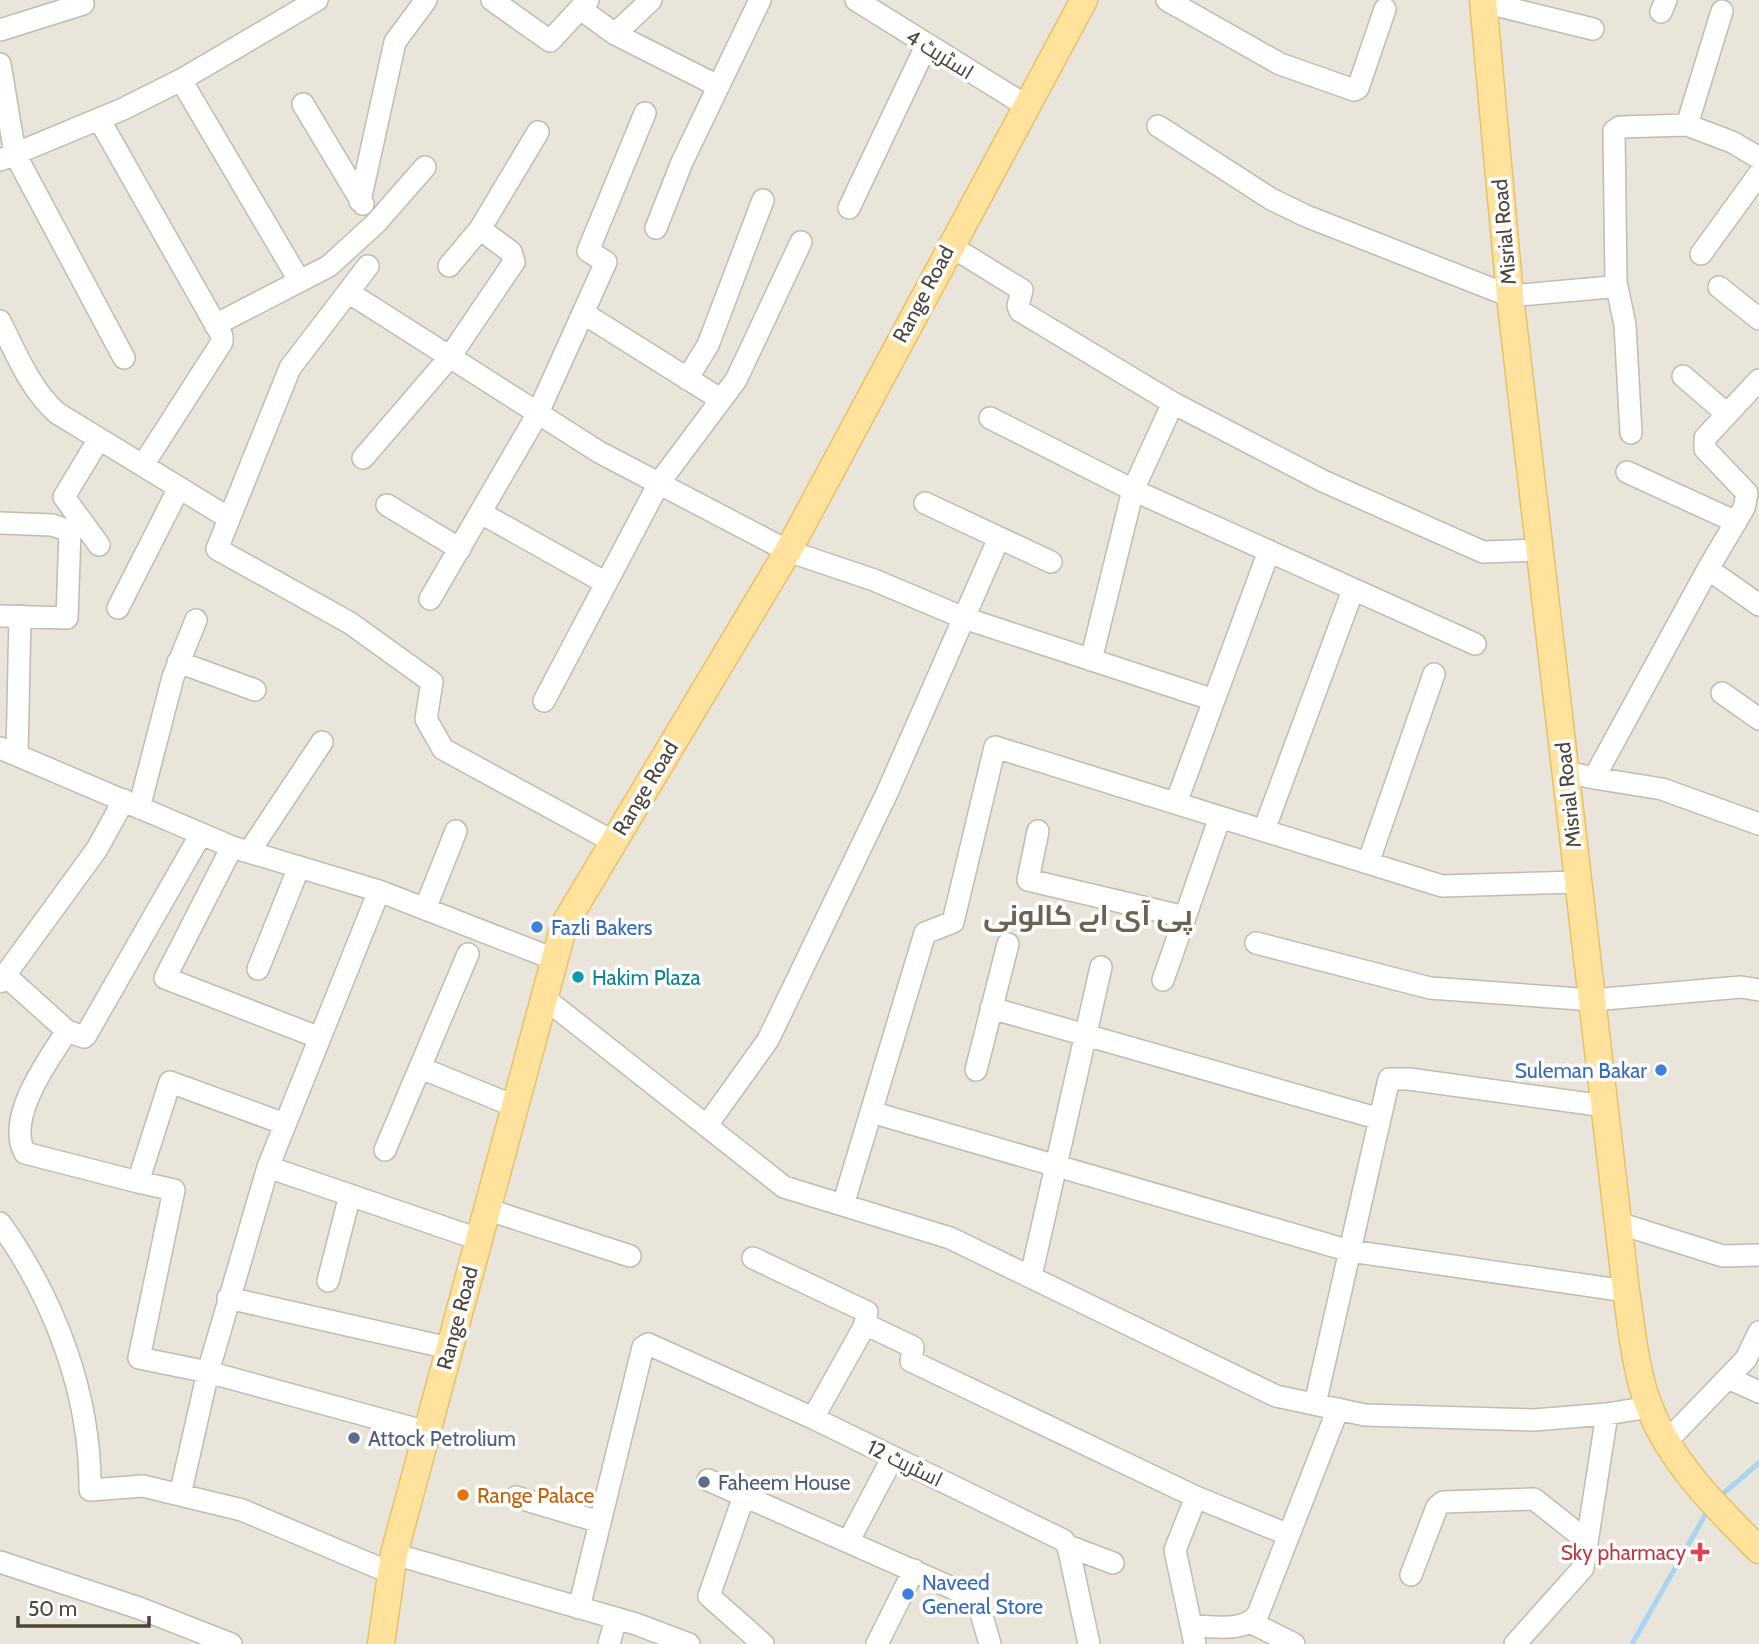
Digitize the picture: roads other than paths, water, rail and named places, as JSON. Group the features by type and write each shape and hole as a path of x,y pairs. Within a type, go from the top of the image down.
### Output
{"main road":[{"name":"Range Road","path":"381,1644 393,1564 564,925 788,551 949,245 1084,0"},
{"name":"Misrial Road","path":"1483,1 1510,296 1626,1291 1637,1364 1649,1407 1667,1441 1731,1522 1759,1550"}],"street":[{"path":"0,30 83,4 82,0"},
{"path":"7,157 99,119 181,80 317,0"},
{"path":"360,201 395,41 426,0"},
{"path":"492,0 550,41 585,5 615,34 718,86"},
{"path":"615,34 651,0"},
{"path":"656,228 682,162 760,0"},
{"name":"اسٹریٹ 4","path":"856,0 887,9 926,46 1025,105"},
{"path":"1167,0 1280,64 1354,90 1358,88 1385,9"},
{"path":"1483,1 1593,29"},
{"path":"1686,125 1722,11"},
{"path":"849,208 926,46"},
{"path":"0,64 7,157 124,358"},
{"path":"181,80 299,281"},
{"path":"303,104 360,201 376,223"},
{"path":"430,599 537,415 606,262 588,251 645,113"},
{"path":"99,119 222,342 143,465"},
{"path":"1631,433 1625,325 1616,282 1614,131 1620,127 1686,125 1732,142 1759,158"},
{"path":"1158,126 1271,199 1306,216 1510,296 1610,287 1616,282"},
{"path":"449,266 480,229 538,132"},
{"path":"215,325 329,265 376,223 425,167"},
{"path":"1701,254 1759,174"},
{"path":"687,379 710,338 763,200"},
{"path":"363,458 449,358 514,262 512,252 480,229"},
{"path":"544,701 659,483 736,380 801,242"},
{"path":"949,245 1021,290 1018,306 1020,311 1173,403 1323,481 1483,552 1540,550"},
{"path":"368,266 290,368 216,549 350,623 432,682 426,719 443,749 612,841"},
{"path":"1719,287 1759,318"},
{"path":"348,292 537,415 788,551 874,580 964,618 1214,700"},
{"path":"583,313 720,399"},
{"path":"0,321 7,354 48,405 227,517"},
{"path":"1683,376 1727,414"},
{"path":"1594,778 1747,503 1747,493 1705,449 1704,443 1759,380"},
{"path":"1091,660 1133,490 1173,403"},
{"path":"990,418 1133,490 1475,644"},
{"path":"99,439 64,497 99,545"},
{"path":"1627,472 1736,522"},
{"path":"118,608 179,488"},
{"path":"925,503 1051,562"},
{"path":"387,505 460,549"},
{"path":"481,513 606,583"},
{"path":"0,523 52,525 70,531 67,618 10,616 8,751 201,834 379,891 554,958"},
{"path":"707,1125 768,1040 887,793 999,538"},
{"path":"1176,803 1269,551"},
{"path":"1708,569 1759,605"},
{"path":"1264,830 1353,590"},
{"path":"196,620 178,662 131,804 3,979 66,1031 84,1037 201,834"},
{"path":"178,662 255,690"},
{"path":"1368,863 1434,674"},
{"path":"1722,693 1759,719"},
{"path":"320,1038 165,978 241,849 322,742"},
{"path":"843,1205 925,933 953,922 995,747 1442,886 1578,882"},
{"path":"1566,772 1662,789 1759,824"},
{"path":"1164,981 1220,817"},
{"path":"425,909 456,831"},
{"path":"1038,831 1028,880 1185,917"},
{"path":"258,970 299,867"},
{"path":"180,1495 228,1297 268,1167 379,891"},
{"path":"1256,943 1430,988 1592,1000 1741,987 1759,990"},
{"path":"976,1070 1008,944"},
{"path":"385,1150 468,954"},
{"path":"1031,1276 1101,967"},
{"path":"543,997 784,1187 950,1238 1276,1396 1365,1415 1534,1420 1606,1414 1649,1407"},
{"path":"991,1008 1380,1119"},
{"path":"66,1031 31,1086 21,1134 25,1153 174,1190 139,1358 208,1372 427,1432"},
{"path":"421,1068 514,1105"},
{"path":"1315,1404 1389,1079 1409,1079 1605,1107"},
{"path":"138,1182 170,1082 285,1124"},
{"path":"871,1112 1350,1251 1626,1291"},
{"path":"268,1167 478,1239"},
{"path":"328,1281 350,1195"},
{"path":"486,1209 630,1256"},
{"path":"0,1223 27,1261 54,1321 84,1410 90,1452 90,1490 143,1486 242,1510 393,1564 579,1608 689,1644"},
{"path":"1618,1223 1723,1256 1759,1255"},
{"path":"753,1258 863,1309 869,1317 813,1418"},
{"path":"228,1297 449,1348"},
{"path":"864,1327 871,1327 911,1345 914,1349 911,1361 1196,1497 1289,1535"},
{"path":"1667,1441 1746,1359 1759,1332"},
{"name":"اسٹریٹ 12","path":"600,1522 643,1347 648,1344 813,1418 1063,1540 1068,1546 1113,1563"},
{"path":"1728,1378 1759,1392"},
{"path":"1196,1497 1175,1550 1193,1635 1252,1623 1338,1409"},
{"path":"1515,1644 1583,1568 1606,1414"},
{"path":"848,1542 893,1457"},
{"path":"708,1480 976,1599 990,1644"},
{"path":"744,1496 709,1596 763,1644"},
{"path":"516,1497 600,1522 579,1608"},
{"path":"1411,1575 1437,1507 1443,1502 1534,1499 1587,1541"},
{"path":"1068,1546 1089,1644"},
{"path":"0,1562 139,1608 231,1644"},
{"path":"877,1644 914,1570"},
{"path":"609,1644 616,1618"},
{"path":"1252,1623 1294,1644"}],"waterway":[{"path":"1719,1497 1759,1463"},
{"path":"1632,1644 1708,1510"}],"place":[{"name":"Fazli Bakers","path":"537,927"},
{"name":"Hakim Plaza","path":"578,977"},
{"name":"Suleman Bakar","path":"1661,1070"},
{"name":"Attock Petrolium","path":"354,1438"},
{"name":"Faheem House","path":"704,1482"},
{"name":"Range Palace","path":"463,1495"},
{"name":"Sky pharmacy","path":"1700,1552"},
{"name":"Naveed General Store","path":"908,1594"}],"district":[{"name":"پی آی اے کالونی","path":"1088,915"}]}
